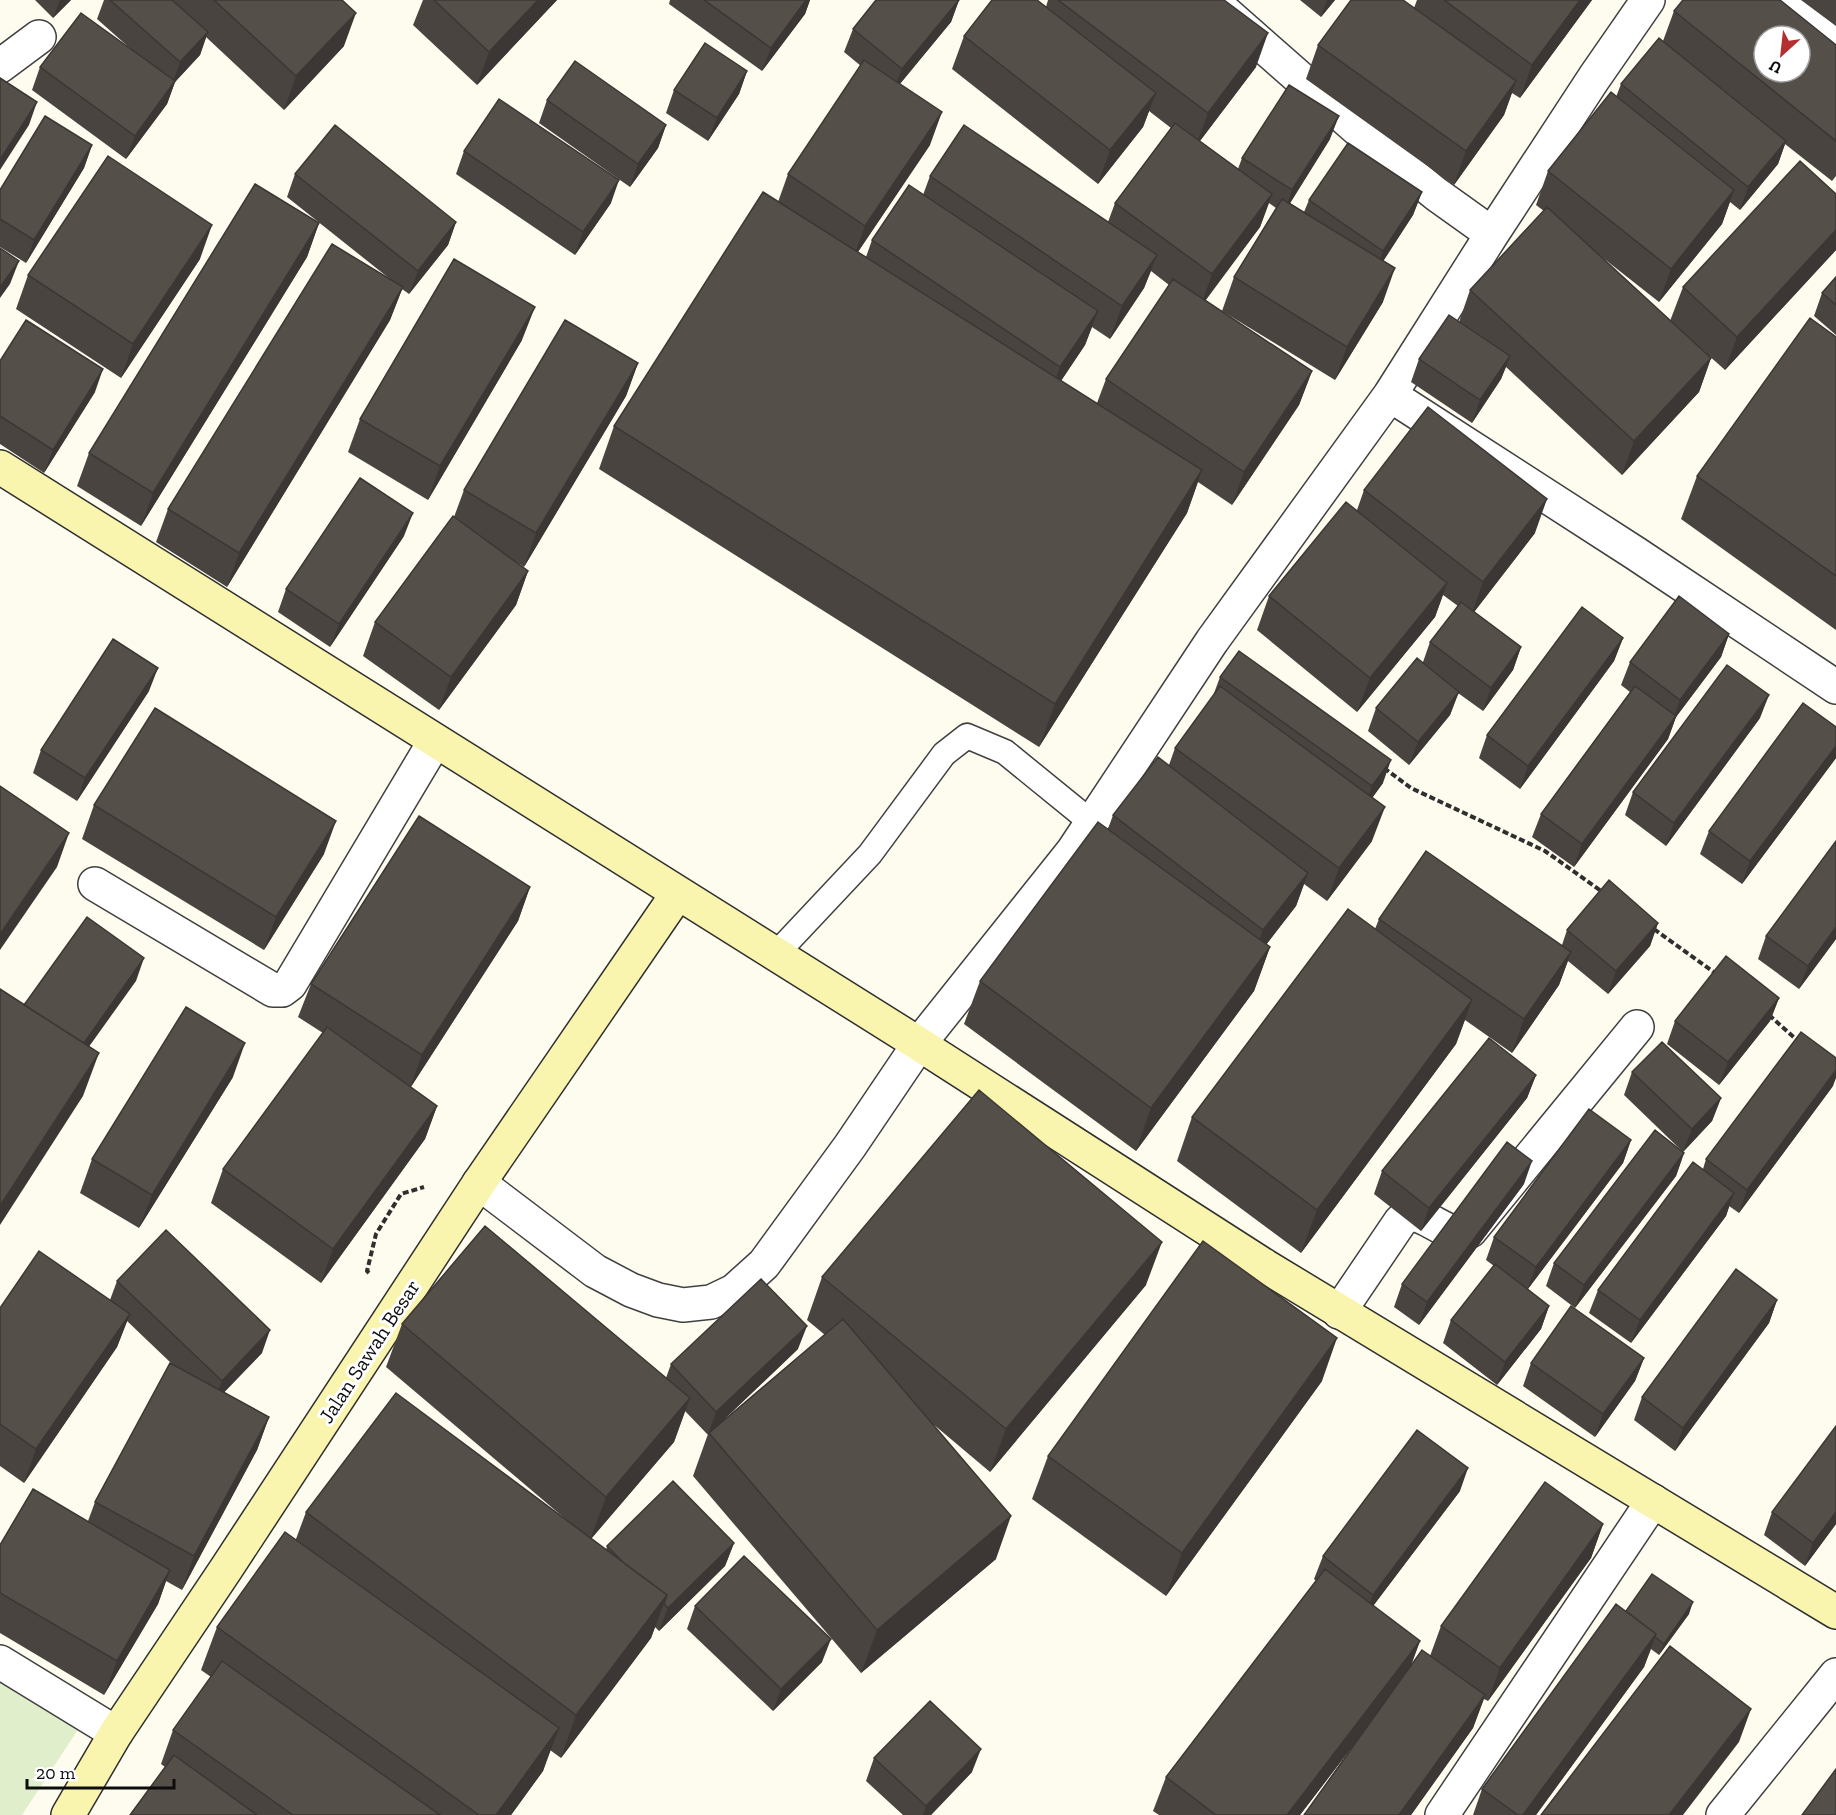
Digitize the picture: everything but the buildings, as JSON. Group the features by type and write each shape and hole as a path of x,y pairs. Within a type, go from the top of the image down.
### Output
{"main road":[{"path":"0,467 919,1044 1255,1260 1836,1612"},
{"name":"Jalan Sawah Besar","path":"68,1815 116,1733 233,1559 479,1183 678,893"}],"street":[{"path":"1211,0 1378,147 1436,194 1492,234"},
{"path":"479,1183 596,1270 631,1290 658,1300 683,1305 711,1302 734,1291 764,1264 850,1146 919,1044 1073,851 1212,641 1390,395 1492,234 1648,0"},
{"path":"1776,0 1836,42"},
{"path":"0,66 39,37"},
{"path":"1390,395 1635,553 1836,687"},
{"path":"95,884 273,990 282,990 290,984 435,741"},
{"path":"1339,1312 1400,1222 1409,1214 1418,1214 1447,1230 1462,1234 1470,1231 1637,1027"},
{"path":"1442,1815 1653,1501"},
{"path":"0,1662 116,1733"},
{"path":"1723,1815 1836,1676"}],"lane":[{"path":"776,954 870,854 944,754 967,736 1005,752 1091,822"}],"path":[{"path":"1383,767 1411,788 1545,851 1613,900"},
{"path":"1652,927 1720,976"},
{"path":"1766,1013 1801,1043"}],"green space":[{"path":"0,1679 79,1728 22,1815 0,1815"}]}
